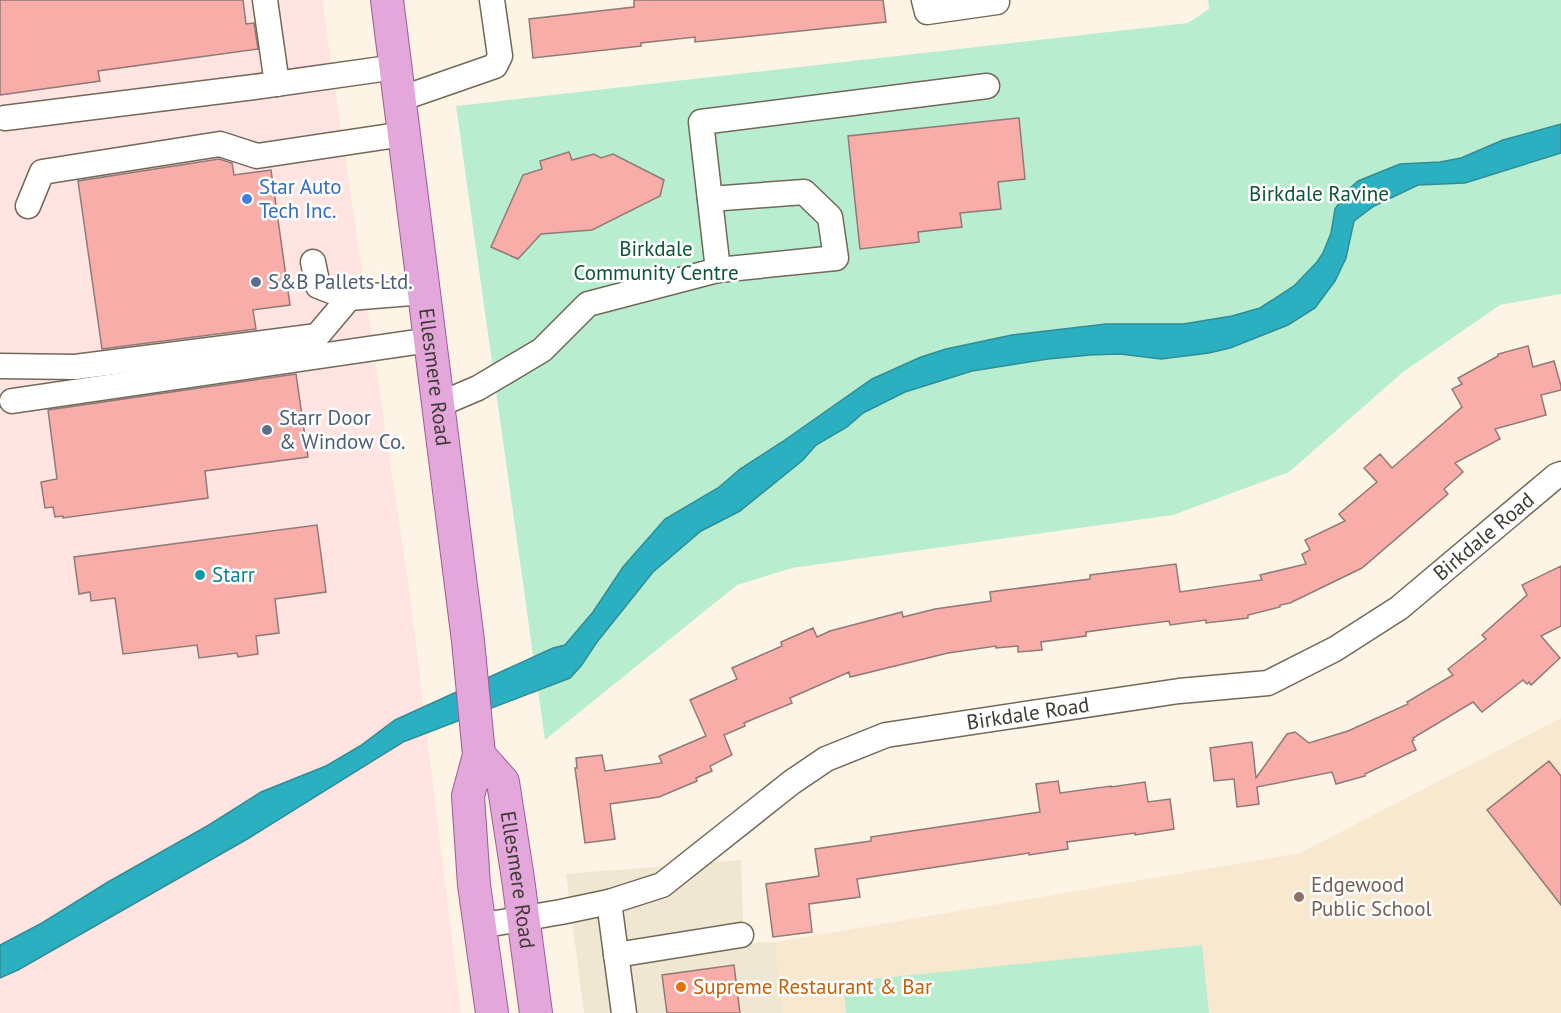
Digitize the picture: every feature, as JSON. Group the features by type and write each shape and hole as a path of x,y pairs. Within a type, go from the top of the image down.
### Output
{"main road":[{"name":"Ellesmere Road","path":"387,0 468,641 479,754 468,796 474,885 492,1013"},
{"name":"Ellesmere Road","path":"479,754 502,782 536,1013"}],"street":[{"path":"265,0 277,84"},
{"path":"400,99 495,66 500,56 492,0"},
{"path":"924,0 927,12 997,2 995,0"},
{"path":"5,118 396,67"},
{"path":"718,270 701,122 987,86"},
{"path":"28,206 42,172 220,144 257,156 404,134"},
{"path":"438,405 478,388 542,350 588,303 718,270 836,258 830,217 804,192 710,199"},
{"path":"313,262 318,286 349,298 424,292"},
{"path":"0,366 75,367 317,336 349,298"},
{"path":"12,401 430,340"},
{"name":"Birkdale Road","path":"479,926 609,902 662,885 792,782 826,759 886,735 1179,691 1268,683 1335,649 1399,608 1561,474"},
{"path":"609,902 624,1013"},
{"path":"616,955 741,935"}],"shaded area":[{"path":"0,0 322,0 409,589 461,1013 0,1013"},
{"name":"Edgewood Public School","path":"1561,718 1561,1013 783,1013 775,942 1300,853"},
{"path":"741,860 744,943 775,942 783,1013 584,1013 566,874"}],"green space":[{"name":"Birkdale Ravine","path":"1208,0 1561,0 1561,294 1500,305 1403,372 1289,472 1173,515 792,568 737,585 545,740 456,106 1188,23 1209,9"},
{"path":"1202,945 1209,1013 846,1013 843,982"}],"water":[{"path":"1561,124 1561,153 1465,183 1418,185 1374,206 1354,221 1346,258 1335,281 1315,308 1288,325 1230,348 1209,353 1161,359 1120,354 1090,355 972,371 905,392 863,413 847,427 816,445 803,460 740,511 701,531 653,572 570,678 403,742 249,838 18,970 0,978 0,945 42,923 261,792 326,766 360,746 395,720 553,648 565,645 593,612 623,567 665,519 718,488 740,469 872,379 921,357 946,349 1012,335 1106,324 1183,324 1232,316 1260,308 1294,286 1317,262 1331,233 1335,209 1349,189 1358,181 1400,164 1440,162 1461,158 1503,140"}],"building":[{"path":"0,0 243,0 246,24 254,23 258,49 98,71 100,81 0,95"},
{"path":"634,0 883,0 886,22 695,42 695,37 641,43 641,46 533,58 529,19 634,7"},
{"path":"1019,118 1025,179 998,182 1001,209 960,213 962,227 918,232 919,242 860,249 848,136"},
{"path":"569,152 572,160 594,154 601,158 613,154 664,180 660,196 592,230 541,234 518,259 491,247 523,175 542,169 540,161"},
{"path":"219,159 232,163 234,175 271,170 290,305 253,310 256,329 102,349 78,181"},
{"path":"1528,346 1533,367 1554,361 1561,386 1561,390 1541,395 1546,415 1495,429 1500,439 1455,463 1463,472 1444,489 1448,494 1362,568 1290,603 1248,615 1248,618 1170,625 1169,621 1130,626 1086,632 1086,636 1041,642 1042,650 1018,652 1018,646 996,648 996,646 948,653 850,677 849,672 790,698 792,703 744,723 745,726 724,735 732,755 710,766 712,771 696,778 697,781 659,797 610,804 615,839 585,843 575,768 577,768 576,758 602,755 605,771 662,763 659,756 706,736 690,700 737,679 732,668 782,646 781,642 813,628 817,637 830,631 902,612 903,617 935,609 991,601 990,592 1090,579 1090,575 1176,564 1180,592 1262,580 1260,575 1306,564 1302,554 1310,550 1305,540 1345,521 1339,514 1377,482 1364,468 1380,454 1392,468 1462,407 1452,389 1462,384 1458,378 1498,354"},
{"path":"296,374 308,457 205,471 208,498 63,518 63,516 55,517 53,507 45,508 41,482 57,479 48,410"},
{"name":"Starr","path":"317,525 326,592 275,599 279,633 256,636 258,654 238,657 237,653 199,658 197,645 123,654 115,598 91,601 90,592 79,594 74,557"},
{"path":"1561,566 1561,626 1541,636 1560,658 1531,685 1523,680 1482,712 1473,702 1413,738 1416,750 1365,776 1336,784 1332,772 1257,787 1259,804 1237,807 1234,779 1214,781 1210,748 1252,742 1256,778 1287,734 1295,732 1309,743 1348,731 1408,704 1407,702 1453,675 1448,669 1486,639 1482,635 1527,595 1522,585"},
{"path":"1549,761 1561,776 1561,905 1487,810"},
{"path":"1058,781 1060,793 1145,782 1148,802 1170,799 1174,829 1067,842 1068,849 857,879 860,897 809,904 812,932 773,937 766,884 819,876 815,849 871,841 871,837 1040,812 1036,784"},
{"path":"734,965 740,1013 667,1013 662,975"}],"place":[{"name":"Star Auto Tech Inc.","path":"247,199"},
{"name":"S&B Pallets Ltd.","path":"256,282"},
{"name":"Starr Door & Window Co.","path":"267,430"},
{"name":"Starr","path":"200,575"},
{"name":"Edgewood Public School","path":"1299,897"},
{"name":"Supreme Restaurant & Bar","path":"681,987"}],"park label":[{"name":"Birkdale Community Centre","path":"656,261"}]}
